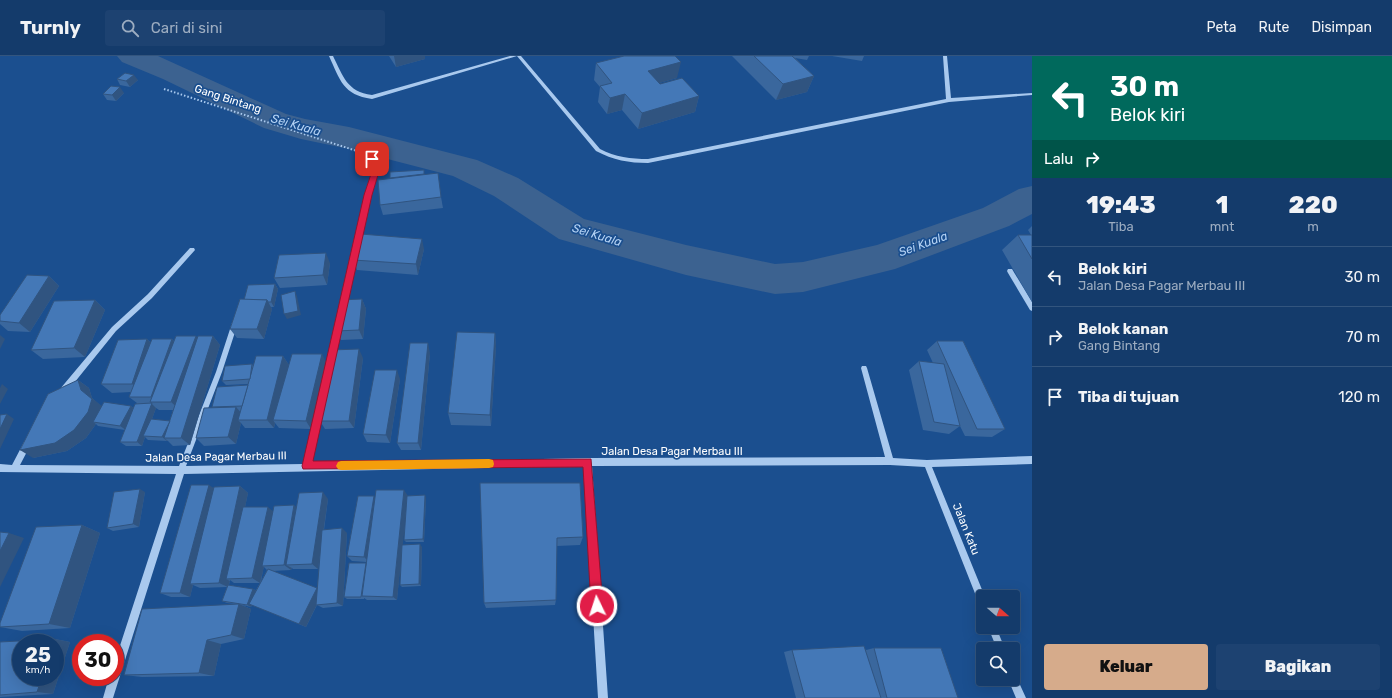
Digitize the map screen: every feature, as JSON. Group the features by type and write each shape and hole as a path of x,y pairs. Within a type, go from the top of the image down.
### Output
{"street":[{"path":"331,56 349,90 363,96 372,96 515,56"},
{"path":"519,56 598,150 610,156 630,161 648,161 949,100 1032,94"},
{"path":"945,56 949,100"},
{"path":"307,466 368,195 377,168 372,159"},
{"path":"60,396 114,329 150,296 192,250"},
{"path":"1010,271 1032,308"},
{"path":"124,648 181,470 219,372 238,314"},
{"path":"864,368 890,461"},
{"path":"15,467 31,436"},
{"name":"Jalan Desa Pagar Merbau III","path":"0,468 181,470 307,466 588,462 890,461 927,464 1032,460"},
{"path":"588,462 604,698"},
{"name":"Jalan Katu","path":"927,464 977,590"},
{"path":"108,698 112,686"},
{"path":"1016,686 1021,698"}],"path":[{"name":"Gang Bintang","path":"164,89 358,151 372,159"}],"building":[{"path":"624,56 675,56 681,62 648,71 660,84 682,78 699,96 642,113 625,94 610,98 600,86 612,83 596,63"},
{"path":"754,56 792,56 814,76 783,84"},
{"path":"125,73 134,75 126,81 117,79"},
{"path":"111,86 120,87 112,95 103,94"},
{"path":"424,170 424,174 390,178 390,172"},
{"path":"438,173 441,197 380,205 378,180"},
{"path":"361,234 422,239 416,264 353,260"},
{"path":"1018,235 1032,235 1032,259"},
{"path":"326,253 323,275 274,278 279,255"},
{"path":"27,275 49,276 19,323 0,321 0,315"},
{"path":"275,284 271,302 268,302 267,300 244,300 248,285"},
{"path":"295,291 298,311 284,314 281,295"},
{"path":"240,299 267,300 257,329 230,329"},
{"path":"362,299 359,330 336,331 340,300"},
{"path":"95,300 74,348 31,350 54,301"},
{"path":"457,332 495,333 490,415 448,413"},
{"path":"176,336 196,336 171,402 150,402"},
{"path":"198,336 213,336 181,438 164,438"},
{"path":"147,339 132,384 101,384 118,340"},
{"path":"152,339 172,339 151,397 129,397"},
{"path":"937,341 963,341 1005,429 977,429"},
{"path":"410,343 428,343 418,443 397,443"},
{"path":"359,349 349,421 320,421 331,350"},
{"path":"292,354 322,354 306,421 273,420"},
{"path":"256,356 283,356 267,420 238,420"},
{"path":"919,361 944,364 960,426 934,422"},
{"path":"252,364 250,379 222,381 225,366"},
{"path":"375,370 397,370 386,435 363,434"},
{"path":"78,380 81,390 92,399 88,412 74,430 55,443 20,450 48,394"},
{"path":"248,385 242,406 212,407 217,387"},
{"path":"104,402 131,406 120,426 93,422"},
{"path":"152,403 137,442 120,442 135,404"},
{"path":"236,407 228,437 196,438 204,408"},
{"path":"7,414 0,429 0,415"},
{"path":"151,419 170,421 162,437 143,436"},
{"path":"480,483 580,483 583,537 557,538 556,600 484,603"},
{"path":"191,485 209,485 180,593 160,593"},
{"path":"240,486 219,583 190,584 214,487"},
{"path":"140,489 133,524 107,528 114,492"},
{"path":"376,490 404,490 393,597 362,596"},
{"path":"323,492 312,564 286,565 299,493"},
{"path":"425,495 423,539 404,540 407,496"},
{"path":"358,496 374,496 364,557 347,556"},
{"path":"294,505 284,565 262,566 274,506"},
{"path":"243,507 268,507 252,578 226,579"},
{"path":"82,525 49,624 0,627 0,623 36,527"},
{"path":"342,528 337,603 316,605 322,530"},
{"path":"0,532 9,533 0,551"},
{"path":"420,544 419,584 400,585 402,545"},
{"path":"349,563 366,563 361,597 344,597"},
{"path":"268,569 317,588 299,624 249,604"},
{"path":"228,585 253,589 247,605 222,601"},
{"path":"239,604 231,635 207,640 199,673 124,675 142,609"},
{"path":"12,641 12,686 39,686 37,692 0,695 0,642"},
{"path":"864,646 881,698 805,698 792,650"},
{"path":"874,648 941,648 958,698 887,698"}],"waterway":[{"name":"Sei Kuala","path":"132,56 174,73 275,121 301,129 349,138 465,168 506,187 572,229 686,260 775,279 803,277 881,259 996,217 1032,198"}],"slow traffic":[{"path":"341,466 489,464"}],"route":[{"path":"372,159 377,168 368,195 307,466 588,462 597,606"}]}
